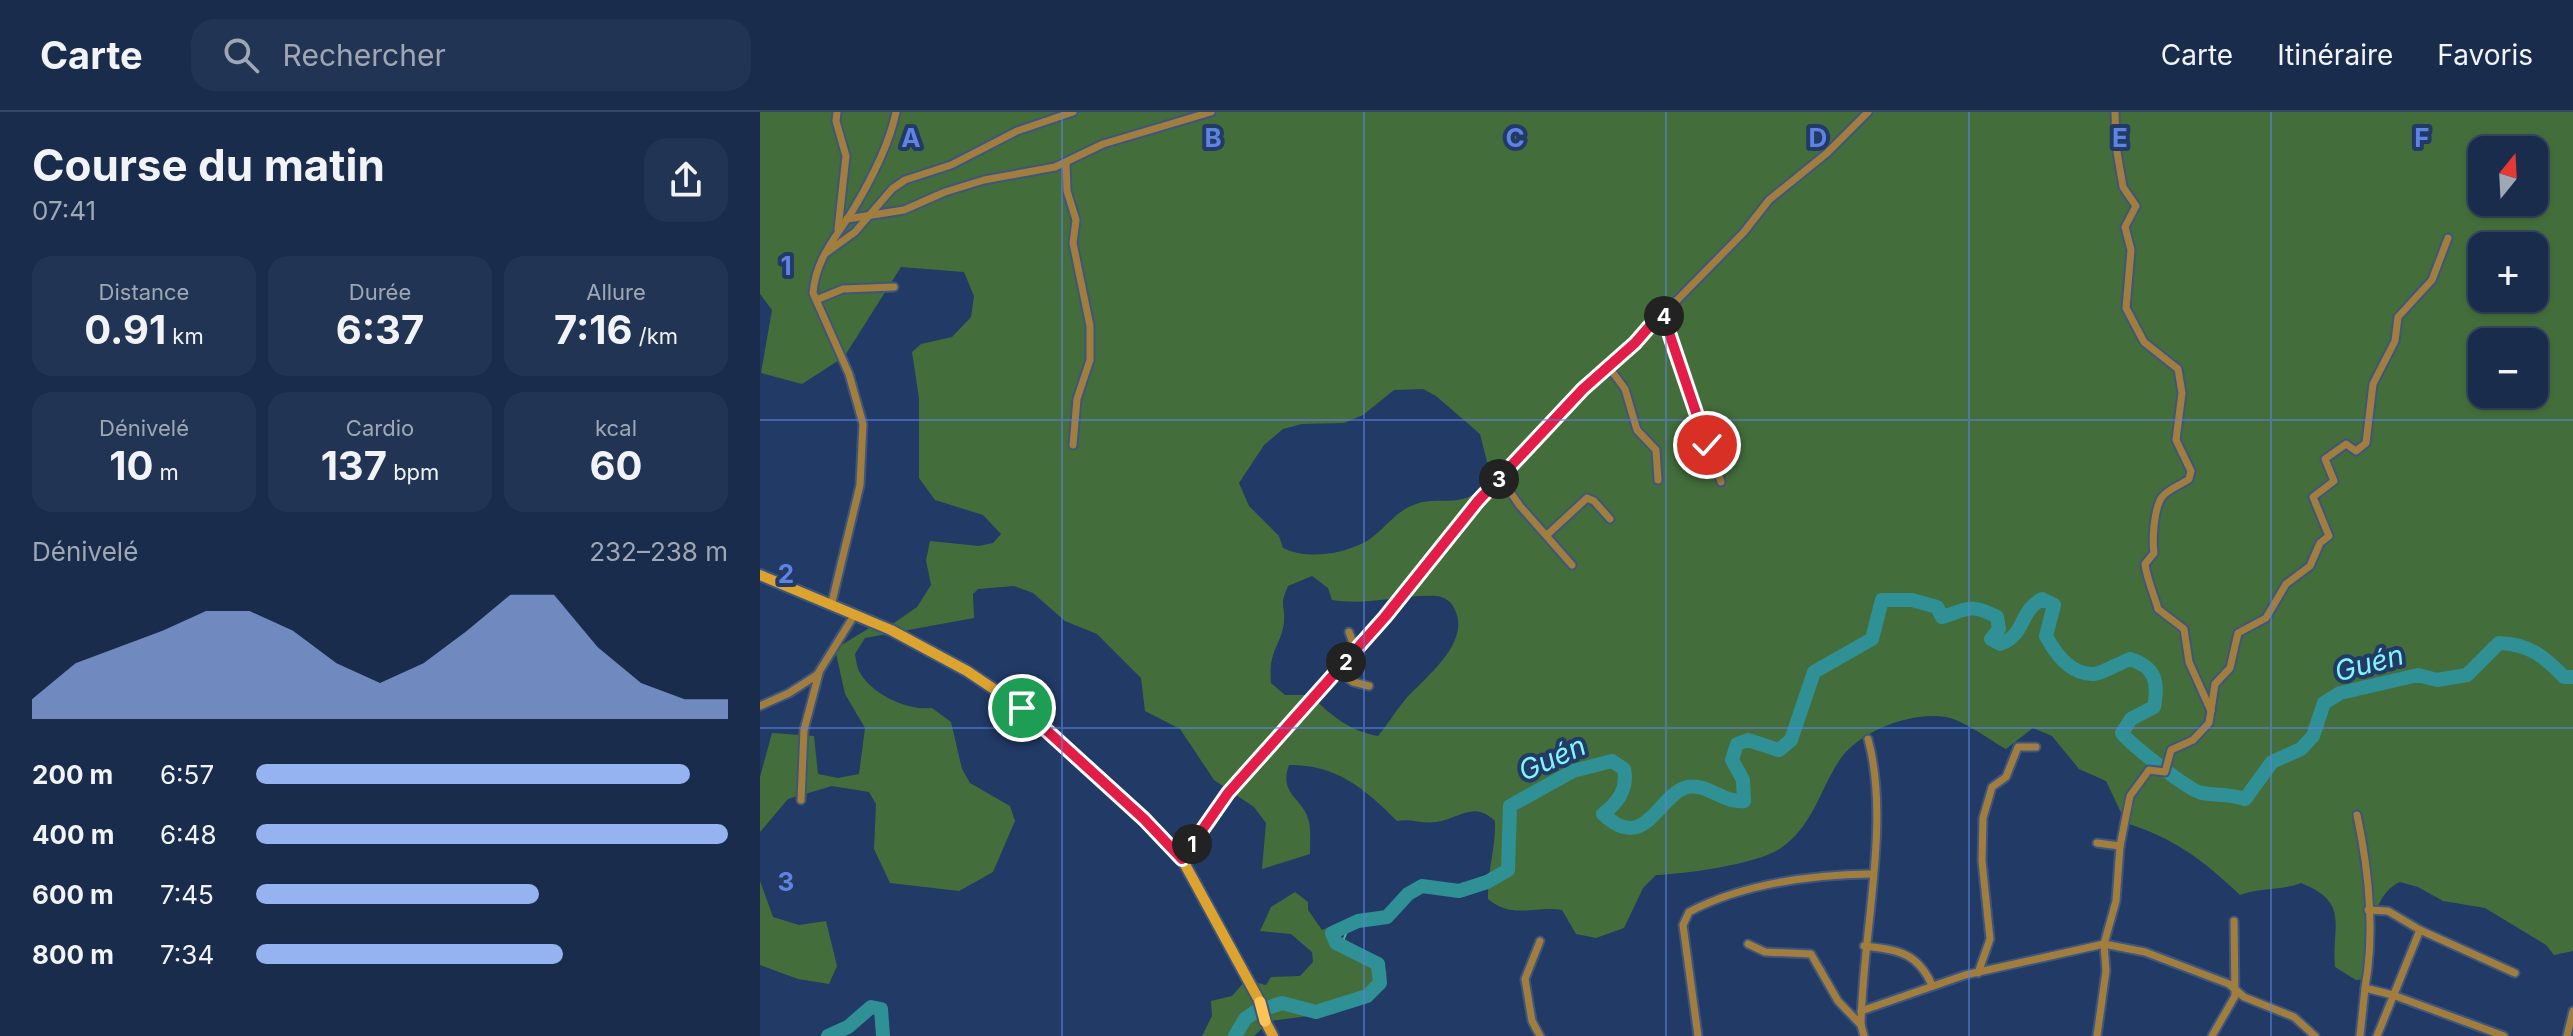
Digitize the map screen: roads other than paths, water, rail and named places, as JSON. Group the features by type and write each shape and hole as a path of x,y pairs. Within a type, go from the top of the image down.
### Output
{"main road":[{"path":"760,575 832,602 967,671 1022,708 1144,819 1182,859 1260,1002 1273,1036"}],"street":[{"path":"837,112 836,121 846,156 838,231"},
{"path":"832,602 860,485 863,424 849,374 816,300 814,279 821,257 847,219 884,150 896,112"},
{"path":"821,257 870,217 892,189 905,180 951,165 1017,131 1073,112"},
{"path":"847,219 904,210 945,192 984,180 1066,163 1103,144 1211,112"},
{"path":"1182,859 1228,793 1339,671 1435,551 1500,477 1744,232 1769,200 1827,153 1868,112"},
{"path":"2115,112 2116,146 2123,187 2136,206 2125,227 2131,250 2126,308 2144,342 2178,369 2182,393 2176,440 2191,471 2189,479 2163,494 2159,503 2152,536 2154,553 2145,564 2146,573 2160,613 2184,629 2189,662 2212,716"},
{"path":"1066,163 1067,191 1076,220 1073,243 1090,326 1090,360 1077,399 1073,445"},
{"path":"2097,1036 2106,971 2104,944 2116,901 2120,846 2130,796 2149,770 2167,770 2171,750 2203,733 2212,716 2215,684 2230,668 2238,633 2266,618 2286,584 2310,566 2320,543 2329,536 2313,497 2334,481 2325,459 2346,444 2356,451 2366,443 2373,384 2395,341 2398,317 2432,280 2448,238"},
{"path":"816,300 843,289 894,287"},
{"path":"1662,312 1721,482"},
{"path":"1608,366 1625,389 1640,436 1656,450 1658,480"},
{"path":"1500,477 1520,506 1548,534 1572,565"},
{"path":"1548,534 1587,498 1594,501 1610,519"},
{"path":"801,800 804,730 820,671 855,614"},
{"path":"1349,632 1356,651"},
{"path":"760,706 801,687 820,671"},
{"path":"1339,671 1353,682 1369,686"},
{"path":"1864,1036 1861,1011 1864,946 1877,786 1868,739"},
{"path":"1978,973 1990,939 1982,861 1988,798 1992,787 2006,777 2018,747 2036,747"},
{"path":"2357,815 2365,860 2369,957 2360,1036"},
{"path":"2097,843 2120,846"},
{"path":"1698,1036 1683,925 1689,912 1710,901 1757,888 1871,874"},
{"path":"2368,910 2388,911 2420,930 2515,973"},
{"path":"2212,1036 2233,1003 2234,921"},
{"path":"2377,1036 2420,930"},
{"path":"1540,941 1525,979 1532,1021 1540,1036"},
{"path":"1748,944 1765,952 1811,954 1838,1001 1861,1025"},
{"path":"1861,1011 1932,985 2104,944 2145,952 2235,987 2244,997 2294,1017 2315,1036"},
{"path":"1864,946 1900,950 1913,956 1932,985"},
{"path":"2365,988 2393,995 2498,1035"},
{"path":"2567,1036 2573,1011"}],"waterway":[{"name":"Guén","path":"1235,1036 1245,1019 1255,1012 1282,1003 1316,1012 1367,996 1380,983 1378,964 1336,943 1332,933 1358,921 1387,917 1408,894 1422,886 1459,891 1487,882 1508,870 1510,806 1573,771 1612,761 1624,769 1625,782 1621,794 1603,814 1617,825 1629,828 1640,826 1674,794 1692,786 1744,801 1743,780 1732,760 1737,744 1748,740 1779,750 1791,740 1814,672 1872,639 1882,600 1912,600 1937,607 1942,617 1970,609 1981,610 1997,617 1999,629 1991,639 2000,644 2014,635 2035,604 2042,599 2054,605 2046,636 2059,656 2071,667 2094,674 2130,659 2145,666 2153,676 2156,690 2154,707 2131,719 2122,733 2160,766 2195,790 2245,799 2272,762 2301,749 2313,736 2324,703 2340,693 2418,675 2437,680 2467,675 2499,643 2527,649 2543,657 2564,677 2573,677"},
{"path":"1336,943 1343,941 1350,924"},
{"name":"Guén","path":"828,1036 848,1027 871,1007 881,1009 883,1036"}]}
